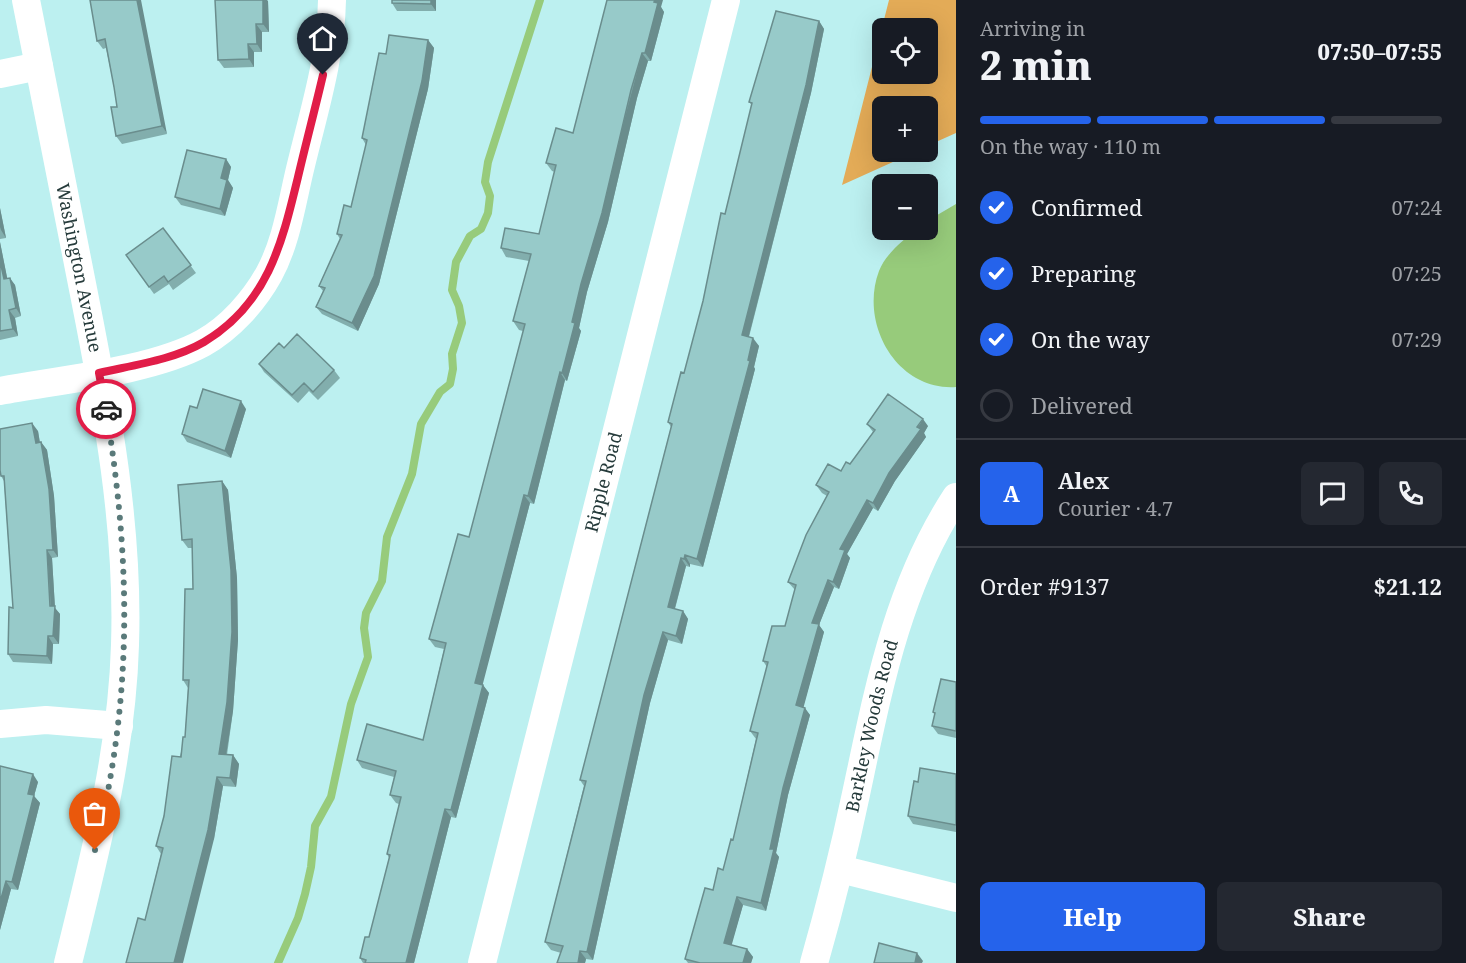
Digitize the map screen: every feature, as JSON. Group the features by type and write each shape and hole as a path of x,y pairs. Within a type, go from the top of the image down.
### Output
{"street":[{"name":"Washington Avenue","path":"26,0 99,373 118,483 126,577 125,646 119,726 106,808 68,963"},
{"path":"0,391 168,358 204,342 232,321 269,274 282,242 328,54 332,0"},
{"name":"Ripple Road","path":"482,963 726,0"},
{"path":"0,74 39,66"},
{"name":"Barkley Woods Road","path":"814,963 840,869 885,660 912,581 933,534 956,497"},
{"path":"0,724 46,720 119,726"},
{"path":"840,869 956,898"}],"shaded area":[{"path":"889,0 956,0 956,133 938,141 938,96 872,96 872,162 893,162 842,185 872,67 872,84 938,84 938,18 884,18"},
{"path":"956,204 956,387 935,385 916,378 900,366 888,350 879,332 874,312 874,291 885,259 904,240 938,240 938,215"}],"building":[{"path":"90,0 137,0 162,126 116,136 111,107 117,107 105,39 97,41"},
{"path":"215,0 263,0 263,24 256,24 257,44 248,44 249,59 218,60"},
{"path":"392,0 431,0 431,4 392,3"},
{"path":"607,0 655,0 654,2 658,3 645,53 642,53 631,90 602,213 581,284 572,322 575,323 562,373 560,372 528,496 524,495 475,683 483,685 451,810 445,809 406,963 365,963 366,960 360,958 365,937 369,937 390,855 387,854 401,797 390,795 396,771 357,760 367,724 423,740 446,643 429,639 458,534 469,537 525,324 513,321 531,254 501,248 505,228 539,234 556,165 546,163 556,128 573,133"},
{"path":"776,11 819,21 806,85 742,335 753,338 748,360 750,361 697,559 685,555 684,559 681,558 668,607 683,611 676,636 663,632 644,695 587,952 580,951 578,963 557,963 563,946 545,942 586,781 580,780 672,424 668,422 703,301 721,213 725,214 752,103 749,102"},
{"path":"389,35 428,40 422,81 374,276 352,323 316,307 325,288 319,286 342,235 337,234 344,205 351,207 367,140 362,138 379,53 386,54"},
{"path":"187,150 226,159 221,178 227,180 220,209 175,197"},
{"path":"163,228 191,265 168,282 164,276 149,287 126,255"},
{"path":"0,261 4,279 10,278 16,308 9,310 13,329 0,331"},
{"path":"297,334 334,370 313,392 304,383 292,395 259,364 279,343 284,348"},
{"path":"203,389 241,401 225,451 182,434 190,406 197,408"},
{"path":"888,394 923,419 917,427 921,429 889,473 873,503 867,500 840,549 845,550 833,582 828,580 812,623 819,624 796,705 805,708 783,788 770,849 774,849 761,903 737,897 724,943 747,949 743,963 700,963 685,959 705,888 713,890 718,868 723,870 731,839 733,840 758,733 750,731 768,662 763,661 772,626 785,626 796,585 788,582 806,535 829,492 816,485 828,464 841,471 846,462 850,464 875,430 867,424"},
{"path":"32,423 36,443 41,442 49,489 53,550 47,550 50,606 55,606 53,636 48,636 47,656 8,654 9,607 13,608 4,476 1,476 0,470 0,429"},
{"path":"222,481 231,570 232,632 227,702 219,754 233,755 230,778 217,777 208,830 174,963 126,963 138,918 145,920 163,848 156,846 164,816 172,756 181,757 183,737 185,737 189,680 183,680 185,589 193,589 192,539 182,540 178,485"},
{"path":"941,679 956,682 956,731 932,726"},
{"path":"0,766 33,774 28,794 34,795 12,882 6,881 0,902"},
{"path":"920,768 956,774 956,825 908,816 914,781 918,782"},
{"path":"879,943 917,953 915,963 874,963"}],"waterway":[{"path":"278,963 298,918 311,867 315,826 331,797 351,704 368,657 364,628 366,613 382,581 387,537 412,474 421,424 440,392 450,384 453,369 452,354 462,323 459,306 452,290 456,262 470,236 481,229 488,213 490,196 485,182 488,162 540,0"}],"way so far":[{"path":"95,850 106,808 119,726 125,646 126,577 118,483 106,409"}],"route":[{"path":"106,409 99,373 168,358 204,342 232,321 252,299 269,274 282,242 323,75"}]}
